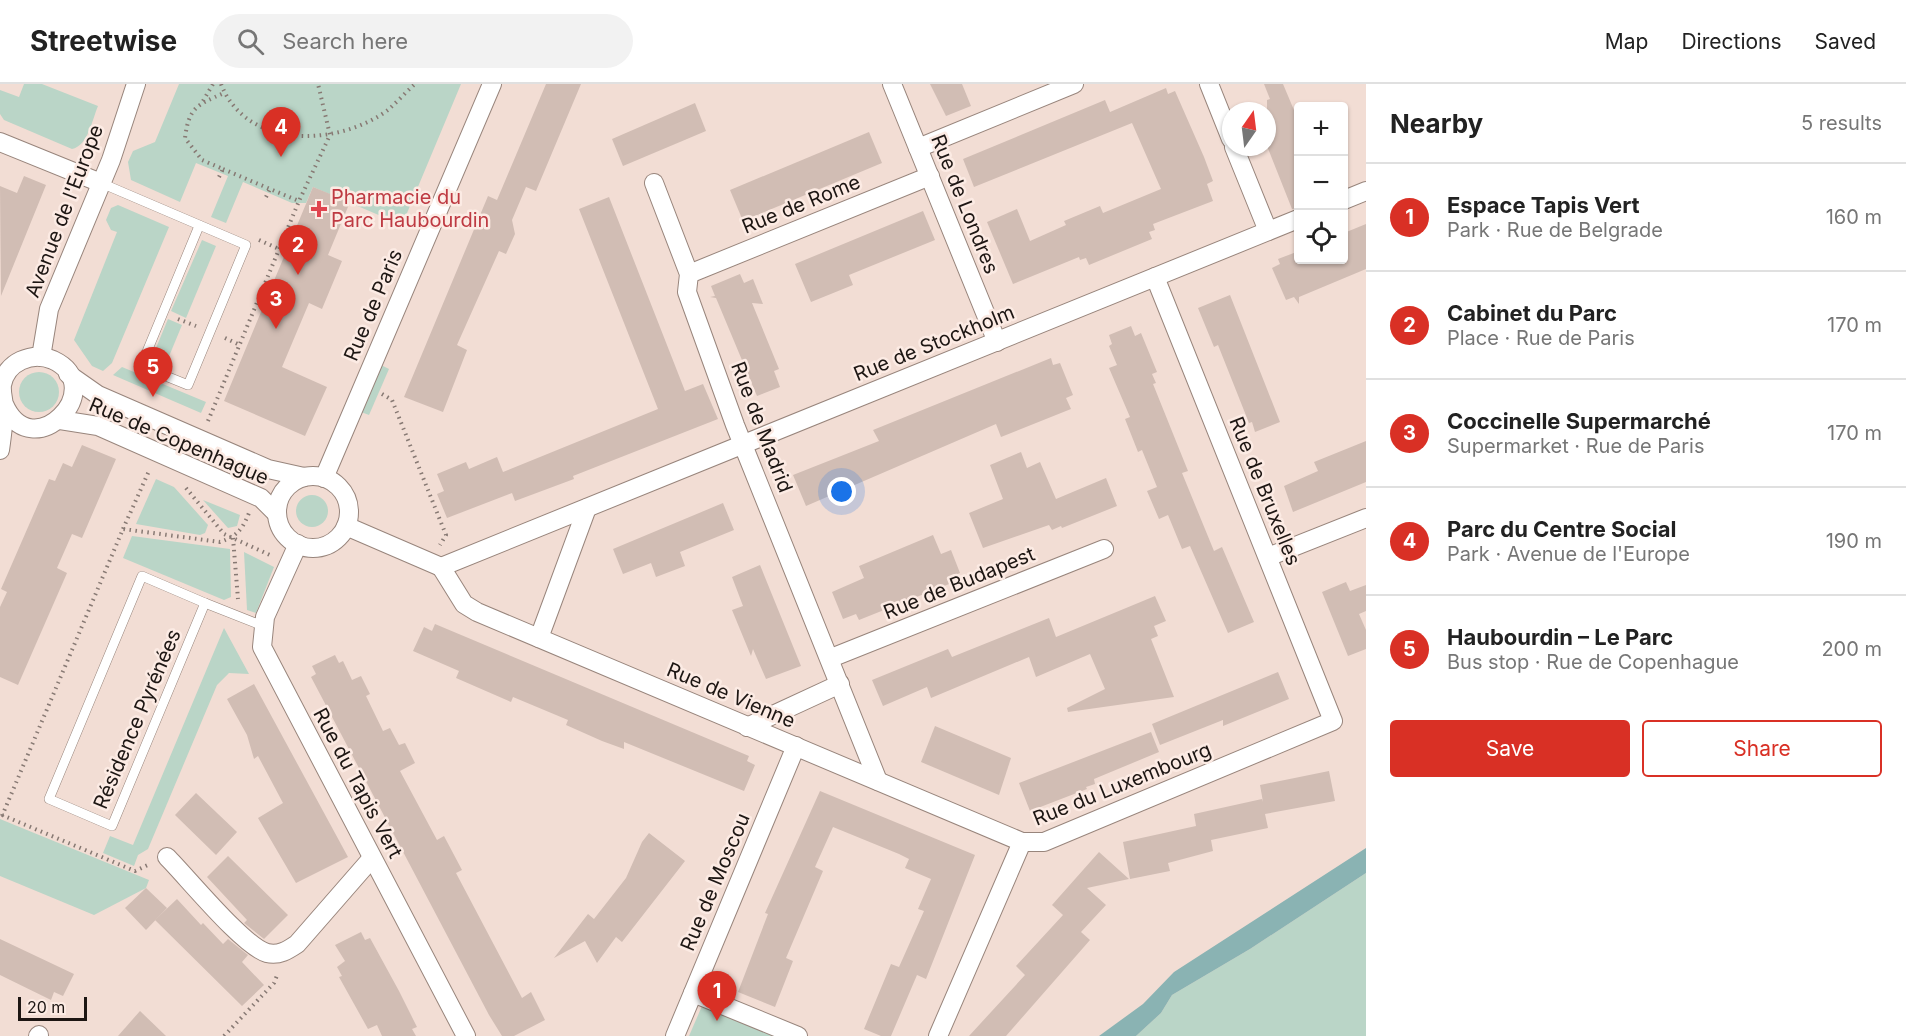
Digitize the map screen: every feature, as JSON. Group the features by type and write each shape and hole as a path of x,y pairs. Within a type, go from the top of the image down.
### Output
{"street":[{"name":"Avenue de l'Europe","path":"41,357 49,309 101,183 136,84"},
{"name":"Rue de Paris","path":"324,478 492,84"},
{"name":"Rue de Londres","path":"892,84 997,342"},
{"path":"918,148 1074,84"},
{"path":"1209,84 1222,116"},
{"path":"0,142 101,183"},
{"path":"1238,156 1268,231"},
{"name":"Rue de Rome","path":"689,274 930,176"},
{"name":"Rue de Madrid","path":"654,183 689,274 687,292 743,444 831,658 878,781"},
{"path":"1348,198 1366,190"},
{"name":"Rue de Stockholm","path":"436,564 587,508 1294,221"},
{"name":"Rue de Bruxelles","path":"1155,278 1333,721"},
{"path":"0,450 4,404 2,387 8,372 25,359 41,357 56,362 68,374 73,396 67,411 60,420 47,426 33,427 19,423 4,404"},
{"name":"Rue de Copenhague","path":"68,374 98,396 268,469 304,477"},
{"name":"Rue de Copenhague","path":"60,420 73,420 98,426 261,498 277,514"},
{"path":"0,450 17,435 33,427"},
{"path":"304,477 324,478 337,486 346,501 348,512 346,526 337,538 324,546 308,548 298,544 283,532 277,514 278,502 285,489 304,477"},
{"path":"539,638 587,508"},
{"path":"1268,557 1366,518"},
{"path":"346,526 436,564"},
{"name":"Rue du Tapis Vert","path":"298,544 263,626 262,647 265,656 466,1036"},
{"name":"Rue de Budapest","path":"831,658 1104,549"},
{"name":"Rue de Vienne","path":"436,564 464,604 477,612 1022,842"},
{"path":"747,727 840,684"},
{"name":"Rue du Luxembourg","path":"938,1036 1022,842 1044,842 1333,721"},
{"name":"Rue de Moscou","path":"675,1036 796,746"},
{"path":"167,857 256,948 267,953 285,952 297,944 372,858"},
{"path":"693,993 798,1036"}],"lane":[{"path":"101,183 246,245 188,385 141,366 199,226"},
{"name":"Résidence Pyrénées","path":"142,576 205,603 112,826 49,799 142,576"},
{"path":"205,603 263,626"}],"path":[{"path":"213,84 202,103 188,117 185,138 202,160 299,201"},
{"path":"221,84 224,93 248,120 267,131 291,136 330,135 358,126 387,110 415,84"},
{"path":"217,428 207,423 299,201 330,135 318,84"},
{"path":"202,103 224,93"},
{"path":"219,177 223,169"},
{"path":"266,197 270,189"},
{"path":"386,385 382,395 392,400 446,535 436,564"},
{"path":"123,529 148,471 156,474"},
{"path":"183,485 224,534 289,564"},
{"path":"233,537 240,617"},
{"path":"0,814 135,871 167,857"},
{"path":"224,1036 274,983 285,952"}],"green space":[{"path":"24,84 42,84 98,106 89,132 82,143 72,149 4,120 0,114 0,90 19,97"},
{"path":"179,84 461,84 402,225 313,187 306,203 292,203 243,182 226,223 211,217 228,176 196,163 180,202 131,180 128,162 133,151 155,142"},
{"path":"118,205 169,227 112,363 103,371 92,366 74,340 117,232 111,230 106,220 111,208"},
{"path":"202,240 216,246 186,318 171,311"},
{"path":"168,319 182,325 165,366 151,360"},
{"path":"381,365 389,369 369,415 361,412"},
{"path":"122,367 206,402 201,413 113,375"},
{"path":"39,372 53,378 59,392 53,406 39,412 25,406 19,392 25,378"},
{"path":"156,479 174,487 208,525 205,533 200,535 136,524"},
{"path":"312,495 323,500 328,511 323,522 312,527 301,522 296,511 301,500"},
{"path":"203,500 240,515 237,526 228,528"},
{"path":"132,536 230,549 231,597 224,600 123,558"},
{"path":"244,552 274,567 256,613 247,610"},
{"path":"224,628 249,674 229,673 217,685 148,849 138,855 134,866 103,853 110,836 133,845"},
{"path":"0,819 149,880 146,888 94,915 0,876"},
{"path":"1366,873 1366,1036 1136,1036 1161,1013 1172,995 1250,949"},
{"path":"702,1006 776,1036 689,1036"}],"water":[{"path":"1366,848 1366,873 1250,949 1172,995 1161,1013 1136,1036 1099,1036 1143,1004 1174,972"}],"building":[{"path":"546,84 581,84 536,191 526,187 512,220 515,234 506,254 499,251 457,345 467,350 443,412 404,397 488,196 497,200"},
{"path":"930,84 962,84 971,106 946,116"},
{"path":"1264,84 1283,84 1294,110 1294,209 1292,209 1271,156 1276,156 1276,102 1267,102 1270,99"},
{"path":"1166,88 1168,94 1175,91 1204,157 1213,181 1207,184 1213,201 1153,224 1155,230 1149,232 1152,239 1089,265 1086,258 1080,260 1079,257 1013,284 987,222 1017,209 1030,241 1066,225 1064,221 1100,206 1103,213 1161,189 1132,123 974,187 963,159 1105,100 1110,112"},
{"path":"695,103 706,131 623,166 612,139"},
{"path":"869,132 882,163 743,221 730,190"},
{"path":"24,176 46,185 1,296 0,186 17,193"},
{"path":"313,187 350,202 328,255 342,261 322,309 309,303 282,367 327,387 305,436 224,401"},
{"path":"609,197 685,391 703,384 718,419 515,501 512,493 447,518 437,494 444,491 437,474 466,462 469,469 497,457 503,472 658,409 579,209"},
{"path":"923,211 935,240 849,275 853,285 811,302 795,264"},
{"path":"1366,224 1366,269 1299,297 1299,304 1294,297 1286,300 1272,268 1280,264 1278,259 1294,253 1294,264 1348,264 1348,231"},
{"path":"740,274 744,283 753,279 763,304 752,303 779,369 774,371 780,387 757,396 716,298 710,297 715,296 711,286"},
{"path":"1230,295 1280,422 1255,432 1252,422 1249,423 1218,345 1214,347 1198,308"},
{"path":"1131,326 1135,336 1141,333 1157,372 1152,374 1156,383 1153,384 1188,471 1182,473 1214,551 1222,547 1254,622 1228,633 1190,546 1182,549 1168,515 1159,519 1147,491 1157,487 1142,450 1138,452 1125,419 1130,417 1109,368 1117,365 1109,346 1112,344 1109,335"},
{"path":"1051,358 1053,365 1060,363 1073,395 1066,398 1071,409 1001,437 996,424 806,506 793,475 879,441 873,430"},
{"path":"1366,441 1366,482 1293,512 1284,486 1318,471 1314,462"},
{"path":"82,445 116,459 82,538 72,534 57,568 67,573 18,685 0,677 0,607 7,592 1,589 49,479 55,481 63,463 72,467"},
{"path":"1021,452 1027,468 1040,462 1056,499 1106,478 1117,506 1062,528 1061,526 1052,530 1049,525 983,548 969,513 1003,499 990,465"},
{"path":"723,503 734,530 680,552 685,566 656,577 651,563 623,574 613,549"},
{"path":"933,535 941,554 951,550 960,573 952,576 954,582 859,620 856,614 843,619 832,592 864,578 859,566"},
{"path":"760,565 801,666 766,679 753,649 751,656 732,610 743,606 732,577"},
{"path":"1346,582 1350,591 1366,585 1366,611 1359,614 1366,630 1366,649 1348,656 1322,592"},
{"path":"1155,596 1166,621 1154,626 1158,636 1151,639 1174,697 1068,712 1067,708 1105,689 1090,654 1036,677 1029,657 931,698 927,687 883,706 872,680 948,649 952,657 1049,618 1056,637"},
{"path":"435,624 749,756 747,761 755,765 744,791 624,742 624,749 602,741 566,725 568,720 513,697 511,702 456,678 459,671 413,651 424,627 432,631"},
{"path":"335,655 339,663 343,661 352,680 361,676 370,694 366,696 383,731 390,728 399,745 405,743 415,763 400,771 437,840 444,836 462,870 456,873 522,998 531,992 545,1020 514,1036 502,1036 489,1015 311,677 316,674 312,666"},
{"path":"1278,672 1289,699 1223,726 1223,720 1160,745 1152,724"},
{"path":"254,684 348,857 296,883 258,818 283,803 258,756 254,759 247,735 227,699"},
{"path":"935,726 1011,758 999,795 921,762"},
{"path":"1151,732 1159,752 1094,779 1095,784 1086,787 1087,789 1030,811 1019,783"},
{"path":"1329,771 1335,801 1265,814 1268,828 1211,840 1213,851 1168,863 1170,871 1130,879 1123,842 1196,826 1194,814 1262,799 1263,802 1260,785"},
{"path":"820,791 975,855 926,979 917,975 891,1036 881,1036 864,1029 891,964 899,967 924,911 918,909 931,879 905,868 909,859 833,827 815,867 823,871 786,958 793,961 775,1007 738,992 768,914 765,913"},
{"path":"196,793 237,832 216,855 175,815"},
{"path":"649,833 685,861 622,942 616,937 597,963 585,941 554,958 588,914 594,919 626,878 642,842"},
{"path":"1099,852 1129,879 1087,888 1106,905 1081,932 1090,940 1006,1036 969,1036 1025,975 1016,966 1063,915 1052,905"},
{"path":"228,856 288,915 264,939 244,923 247,920 207,877"},
{"path":"146,888 167,908 146,930 125,908"},
{"path":"177,899 201,925 203,923 223,944 228,939 248,955 242,962 264,985 242,1006 155,920"},
{"path":"361,932 365,940 370,938 399,991 417,1027 412,1029 416,1036 382,1036 377,1025 368,1029 339,977 342,976 337,967 345,961 335,945"},
{"path":"0,939 74,974 63,996 54,992 51,1000 0,975"},
{"path":"140,1011 166,1036 118,1036"}],"place":[{"name":"Parc du Centre Social","path":"281,157"},
{"name":"Pharmacie du Parc Haubourdin","path":"319,209"},
{"name":"Cabinet du Parc","path":"298,275"},
{"name":"Coccinelle Supermarché","path":"276,329"},
{"name":"Haubourdin – Le Parc","path":"153,397"},
{"name":"Espace Tapis Vert","path":"717,1021"}]}
